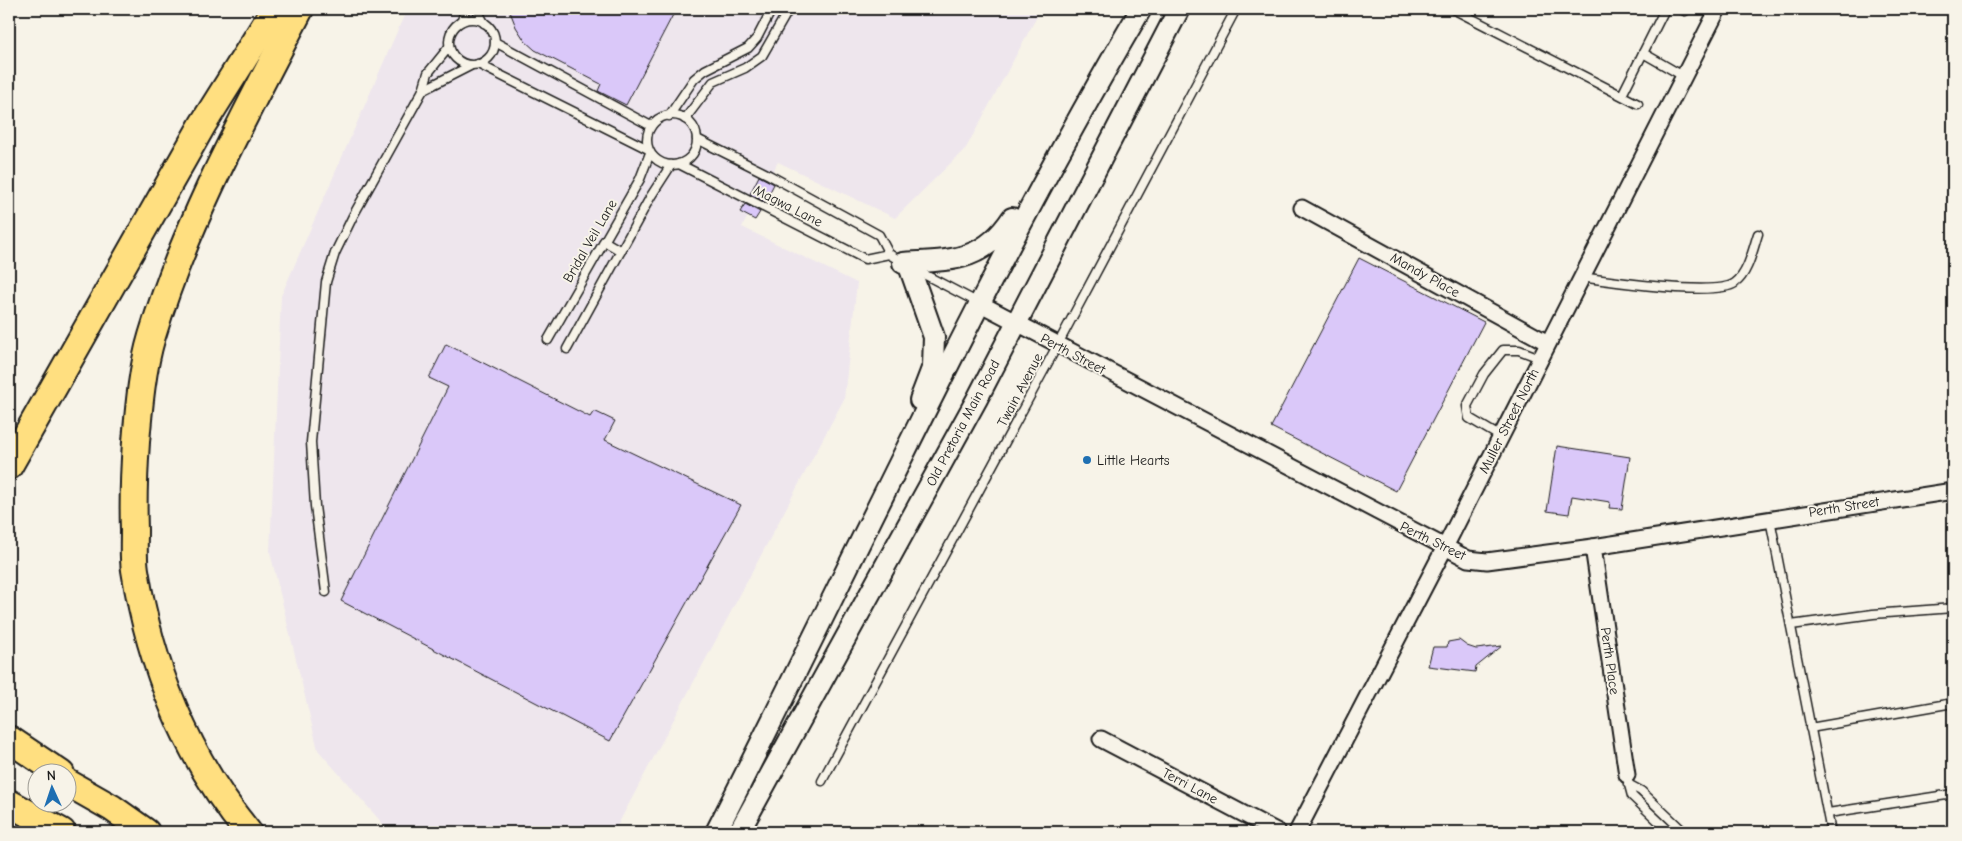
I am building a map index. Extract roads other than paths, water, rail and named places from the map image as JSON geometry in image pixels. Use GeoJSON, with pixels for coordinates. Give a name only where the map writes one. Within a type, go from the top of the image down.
{"type":"FeatureCollection","features":[{"type":"Feature","properties":{"kind":"highway"},"geometry":{"type":"LineString","coordinates":[[9,466],[203,124],[275,9]]}},
{"type":"Feature","properties":{"kind":"highway"},"geometry":{"type":"LineString","coordinates":[[248,832],[233,814],[182,729],[150,646],[134,568],[133,480],[138,412],[151,338],[179,259],[234,137],[300,9]]}},
{"type":"Feature","properties":{"kind":"highway"},"geometry":{"type":"LineString","coordinates":[[9,739],[46,764]]}},
{"type":"Feature","properties":{"kind":"highway"},"geometry":{"type":"LineString","coordinates":[[9,750],[34,764]]}},
{"type":"Feature","properties":{"kind":"highway"},"geometry":{"type":"LineString","coordinates":[[78,785],[146,832]]}},
{"type":"Feature","properties":{"kind":"highway"},"geometry":{"type":"LineString","coordinates":[[78,789],[112,808]]}},
{"type":"Feature","properties":{"kind":"highway"},"geometry":{"type":"LineString","coordinates":[[9,802],[62,832]]}},
{"type":"Feature","properties":{"kind":"main road"},"geometry":{"type":"LineString","coordinates":[[716,832],[981,304],[1000,261],[1073,126],[1141,9]]}},
{"type":"Feature","properties":{"kind":"main road","name":"Old Pretoria Main Road"},"geometry":{"type":"LineString","coordinates":[[739,832],[973,408],[1179,9]]}},
{"type":"Feature","properties":{"kind":"main road"},"geometry":{"type":"LineString","coordinates":[[887,491],[933,366],[934,351],[934,337],[900,261],[942,261],[966,257],[978,253],[992,244],[1003,232],[1073,126]]}},
{"type":"Feature","properties":{"kind":"street","name":"Muller Street North"},"geometry":{"type":"LineString","coordinates":[[1297,832],[1444,549],[1718,9]]}},
{"type":"Feature","properties":{"kind":"street","name":"Mandy Place"},"geometry":{"type":"LineString","coordinates":[[1302,208],[1548,342]]}},
{"type":"Feature","properties":{"kind":"street","name":"Perth Street"},"geometry":{"type":"LineString","coordinates":[[981,304],[1057,346],[1461,557],[1487,561],[1593,547],[1953,491]]}},
{"type":"Feature","properties":{"kind":"street","name":"Perth Place"},"geometry":{"type":"LineString","coordinates":[[1593,547],[1628,780]]}},
{"type":"Feature","properties":{"kind":"street","name":"Terri Lane"},"geometry":{"type":"LineString","coordinates":[[1101,739],[1278,832]]}},
{"type":"Feature","properties":{"kind":"lane"},"geometry":{"type":"LineString","coordinates":[[462,21],[465,9]]}},
{"type":"Feature","properties":{"kind":"lane"},"geometry":{"type":"LineString","coordinates":[[423,90],[490,56],[495,42],[490,28],[484,23],[477,9]]}},
{"type":"Feature","properties":{"kind":"lane"},"geometry":{"type":"LineString","coordinates":[[670,116],[694,79],[704,70],[748,48],[757,38],[772,9]]}},
{"type":"Feature","properties":{"kind":"lane"},"geometry":{"type":"LineString","coordinates":[[685,119],[713,82],[745,68],[762,56],[789,9]]}},
{"type":"Feature","properties":{"kind":"lane","name":"Twain Avenue"},"geometry":{"type":"LineString","coordinates":[[822,782],[1236,9]]}},
{"type":"Feature","properties":{"kind":"lane"},"geometry":{"type":"LineString","coordinates":[[1453,9],[1638,104]]}},
{"type":"Feature","properties":{"kind":"lane"},"geometry":{"type":"LineString","coordinates":[[1622,95],[1665,9]]}},
{"type":"Feature","properties":{"kind":"lane"},"geometry":{"type":"LineString","coordinates":[[326,592],[314,498],[311,442],[326,282],[335,253],[353,216],[423,90],[432,66],[449,47],[451,32],[462,21],[469,19],[484,23]]}},
{"type":"Feature","properties":{"kind":"lane"},"geometry":{"type":"LineString","coordinates":[[495,42],[651,126]]}},
{"type":"Feature","properties":{"kind":"lane"},"geometry":{"type":"LineString","coordinates":[[449,47],[456,60],[474,65]]}},
{"type":"Feature","properties":{"kind":"lane"},"geometry":{"type":"LineString","coordinates":[[1643,53],[1683,76]]}},
{"type":"Feature","properties":{"kind":"lane"},"geometry":{"type":"LineString","coordinates":[[721,62],[728,74]]}},
{"type":"Feature","properties":{"kind":"lane","name":"Magwa Lane"},"geometry":{"type":"LineString","coordinates":[[474,65],[649,151],[656,159],[675,165],[865,259],[900,261]]}},
{"type":"Feature","properties":{"kind":"lane"},"geometry":{"type":"LineString","coordinates":[[567,349],[620,251],[675,165],[692,155],[697,140],[696,132],[685,119],[670,116],[662,117],[651,126],[647,135],[649,151]]}},
{"type":"Feature","properties":{"kind":"lane","name":"Magwa Lane"},"geometry":{"type":"LineString","coordinates":[[697,140],[769,175],[879,235],[900,261],[981,304]]}},
{"type":"Feature","properties":{"kind":"lane","name":"Bridal Veil Lane"},"geometry":{"type":"LineString","coordinates":[[548,340],[640,179],[649,151]]}},
{"type":"Feature","properties":{"kind":"lane"},"geometry":{"type":"LineString","coordinates":[[1581,277],[1684,288],[1710,289],[1728,287],[1738,280],[1744,271],[1758,234]]}},
{"type":"Feature","properties":{"kind":"lane"},"geometry":{"type":"LineString","coordinates":[[604,241],[620,251]]}},
{"type":"Feature","properties":{"kind":"lane"},"geometry":{"type":"LineString","coordinates":[[1501,437],[1469,418],[1467,406],[1484,374],[1503,350],[1519,350],[1540,358]]}},
{"type":"Feature","properties":{"kind":"lane"},"geometry":{"type":"LineString","coordinates":[[1770,519],[1831,832]]}},
{"type":"Feature","properties":{"kind":"lane"},"geometry":{"type":"LineString","coordinates":[[1791,625],[1873,614],[1953,608]]}},
{"type":"Feature","properties":{"kind":"lane"},"geometry":{"type":"LineString","coordinates":[[1810,728],[1953,703]]}},
{"type":"Feature","properties":{"kind":"lane"},"geometry":{"type":"LineString","coordinates":[[1628,780],[1632,796],[1670,832]]}},
{"type":"Feature","properties":{"kind":"lane"},"geometry":{"type":"LineString","coordinates":[[1628,780],[1684,832]]}},
{"type":"Feature","properties":{"kind":"lane"},"geometry":{"type":"LineString","coordinates":[[1828,813],[1953,794]]}},
{"type":"Feature","properties":{"kind":"place","name":"Little Hearts"},"geometry":{"type":"Point","coordinates":[1087,460]}}]}
